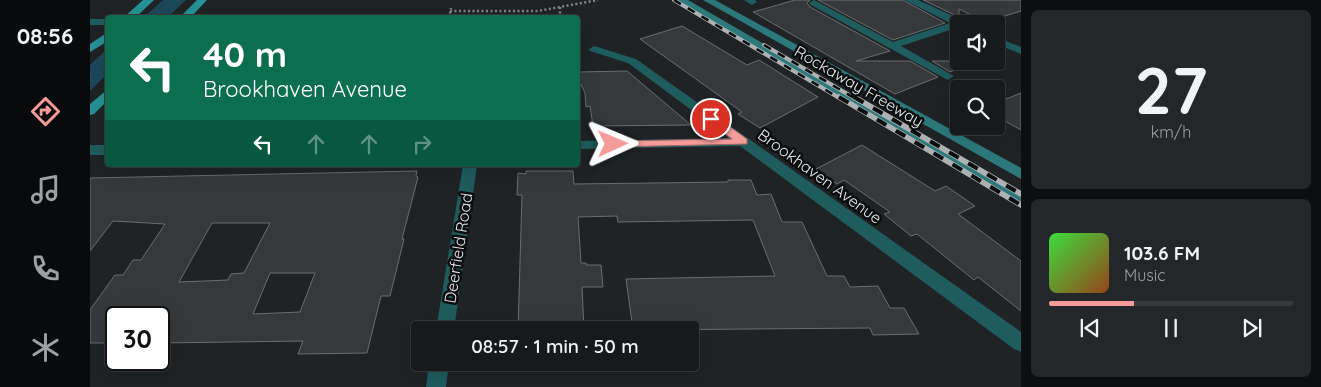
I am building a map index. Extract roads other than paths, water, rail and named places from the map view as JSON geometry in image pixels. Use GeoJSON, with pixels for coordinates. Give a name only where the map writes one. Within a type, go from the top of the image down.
{"type":"FeatureCollection","features":[{"type":"Feature","properties":{"kind":"main road"},"geometry":{"type":"LineString","coordinates":[[132,15],[149,0]]}},
{"type":"Feature","properties":{"kind":"main road"},"geometry":{"type":"LineString","coordinates":[[187,15],[202,0]]}},
{"type":"Feature","properties":{"kind":"main road"},"geometry":{"type":"LineString","coordinates":[[90,49],[105,37]]}},
{"type":"Feature","properties":{"kind":"main road"},"geometry":{"type":"LineString","coordinates":[[90,111],[105,96]]}},
{"type":"Feature","properties":{"kind":"street","name":"Rockaway Freeway"},"geometry":{"type":"LineString","coordinates":[[681,0],[1021,200]]}},
{"type":"Feature","properties":{"kind":"street","name":"Rockaway Freeway"},"geometry":{"type":"LineString","coordinates":[[708,0],[1021,174]]}},
{"type":"Feature","properties":{"kind":"street"},"geometry":{"type":"LineString","coordinates":[[910,0],[950,18]]}},
{"type":"Feature","properties":{"kind":"street"},"geometry":{"type":"LineString","coordinates":[[814,3],[948,76]]}},
{"type":"Feature","properties":{"kind":"street"},"geometry":{"type":"LineString","coordinates":[[90,22],[105,22]]}},
{"type":"Feature","properties":{"kind":"street"},"geometry":{"type":"LineString","coordinates":[[891,46],[950,27]]}},
{"type":"Feature","properties":{"kind":"street"},"geometry":{"type":"LineString","coordinates":[[1005,44],[1021,51]]}},
{"type":"Feature","properties":{"kind":"street","name":"Brookhaven Avenue"},"geometry":{"type":"LineString","coordinates":[[594,48],[632,61],[1021,343]]}},
{"type":"Feature","properties":{"kind":"street"},"geometry":{"type":"LineString","coordinates":[[580,145],[743,142]]}},
{"type":"Feature","properties":{"kind":"street"},"geometry":{"type":"LineString","coordinates":[[90,150],[105,150]]}},
{"type":"Feature","properties":{"kind":"street","name":"Deerfield Road"},"geometry":{"type":"LineString","coordinates":[[446,321],[470,167]]}},
{"type":"Feature","properties":{"kind":"street"},"geometry":{"type":"LineString","coordinates":[[436,387],[439,371]]}},
{"type":"Feature","properties":{"kind":"railway"},"geometry":{"type":"LineString","coordinates":[[674,0],[841,99]]}},
{"type":"Feature","properties":{"kind":"railway"},"geometry":{"type":"LineString","coordinates":[[764,45],[856,99]]}},
{"type":"Feature","properties":{"kind":"railway"},"geometry":{"type":"LineString","coordinates":[[839,97],[1021,205]]}},
{"type":"Feature","properties":{"kind":"railway"},"geometry":{"type":"LineString","coordinates":[[854,97],[1021,194]]}}]}
